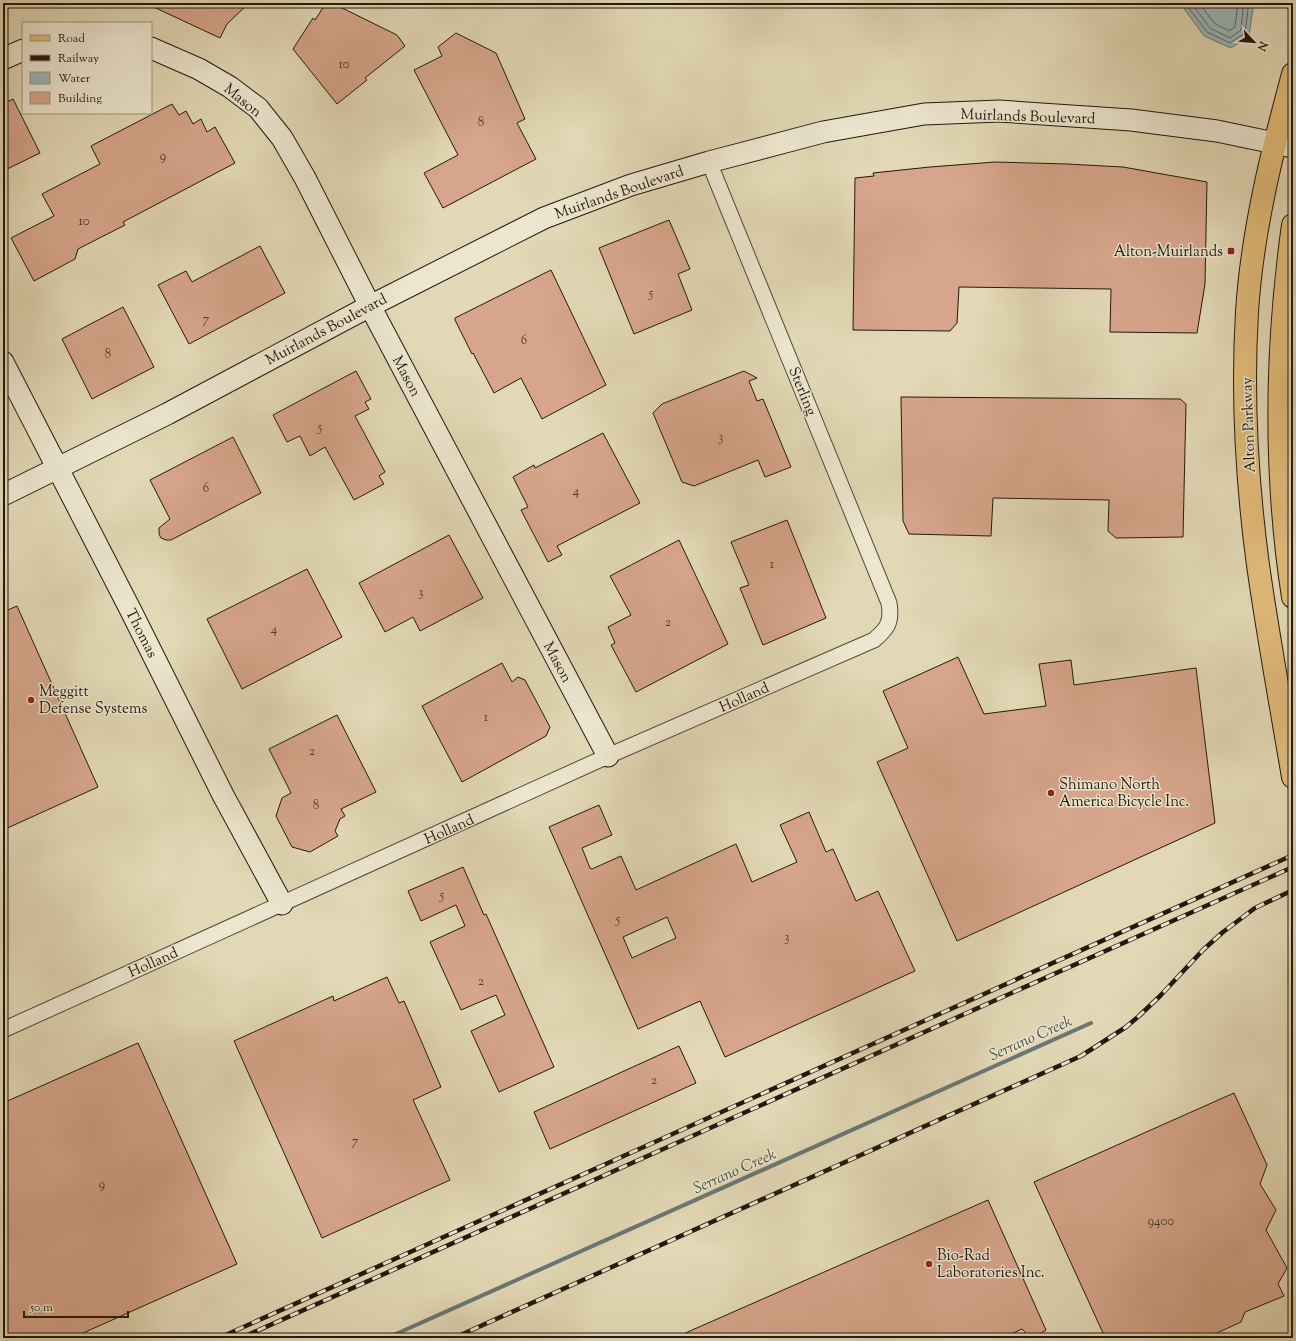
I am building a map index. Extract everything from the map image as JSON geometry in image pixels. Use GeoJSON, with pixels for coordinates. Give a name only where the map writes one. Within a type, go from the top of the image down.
{"type":"FeatureCollection","features":[{"type":"Feature","properties":{"kind":"main road","name":"Alton Parkway"},"geometry":{"type":"LineString","coordinates":[[1293,74],[1284,146],[1266,186],[1251,275],[1247,313],[1246,402],[1256,551],[1293,776]]}},
{"type":"Feature","properties":{"kind":"main road"},"geometry":{"type":"LineString","coordinates":[[1293,225],[1281,334],[1280,393],[1280,447],[1284,514],[1293,597]]}},
{"type":"Feature","properties":{"kind":"street","name":"Mason"},"geometry":{"type":"LineString","coordinates":[[152,48],[200,69],[230,87],[258,108],[282,138],[301,170],[370,306],[608,756]]}},
{"type":"Feature","properties":{"kind":"street"},"geometry":{"type":"LineString","coordinates":[[3,59],[22,50]]}},
{"type":"Feature","properties":{"kind":"street","name":"Muirlands Boulevard"},"geometry":{"type":"LineString","coordinates":[[3,495],[167,414],[370,306],[544,218],[631,185],[709,162],[823,132],[924,114],[992,112],[1131,120],[1217,131],[1284,146]]}},
{"type":"Feature","properties":{"kind":"street","name":"Sterling"},"geometry":{"type":"LineString","coordinates":[[709,162],[889,603],[891,612],[889,622]]}},
{"type":"Feature","properties":{"kind":"street","name":"Thomas"},"geometry":{"type":"LineString","coordinates":[[3,362],[130,609],[223,795],[282,904]]}},
{"type":"Feature","properties":{"kind":"street","name":"Holland"},"geometry":{"type":"LineString","coordinates":[[3,1030],[608,756],[874,640],[884,631],[889,622]]}},
{"type":"Feature","properties":{"kind":"water"},"geometry":{"type":"Polygon","coordinates":[[[1180,3],[1250,3],[1253,8],[1249,36],[1231,48],[1204,36],[1180,3]]]}},
{"type":"Feature","properties":{"kind":"building"},"geometry":{"type":"Polygon","coordinates":[[[145,3],[249,3],[227,24],[220,38],[145,3]]]}},
{"type":"Feature","properties":{"kind":"building"},"geometry":{"type":"Polygon","coordinates":[[[326,3],[332,3],[397,35],[405,46],[365,78],[367,80],[337,104],[293,49],[313,18],[315,20],[326,3]]]}},
{"type":"Feature","properties":{"kind":"building"},"geometry":{"type":"Polygon","coordinates":[[[456,33],[496,53],[525,119],[517,123],[536,159],[443,208],[424,173],[458,155],[414,70],[442,56],[438,47],[456,33]]]}},
{"type":"Feature","properties":{"kind":"building"},"geometry":{"type":"Polygon","coordinates":[[[13,99],[40,153],[3,171],[3,104],[13,99]]]}},
{"type":"Feature","properties":{"kind":"building"},"geometry":{"type":"Polygon","coordinates":[[[172,104],[179,115],[186,111],[193,124],[201,119],[207,132],[215,127],[235,163],[123,222],[125,225],[78,249],[75,259],[34,281],[11,238],[54,216],[42,194],[100,164],[91,146],[172,104]]]}},
{"type":"Feature","properties":{"kind":"building"},"geometry":{"type":"Polygon","coordinates":[[[995,162],[1123,167],[1207,182],[1205,284],[1197,333],[1110,332],[1111,289],[959,287],[957,323],[950,331],[853,330],[855,178],[874,176],[873,173],[995,162]]]}},
{"type":"Feature","properties":{"kind":"building"},"geometry":{"type":"Polygon","coordinates":[[[669,220],[690,269],[678,274],[692,310],[634,334],[599,248],[669,220]]]}},
{"type":"Feature","properties":{"kind":"building"},"geometry":{"type":"Polygon","coordinates":[[[260,246],[285,293],[189,344],[158,285],[186,271],[192,282],[260,246]]]}},
{"type":"Feature","properties":{"kind":"building"},"geometry":{"type":"Polygon","coordinates":[[[551,270],[606,385],[542,419],[521,378],[494,393],[473,353],[472,354],[455,318],[551,270]]]}},
{"type":"Feature","properties":{"kind":"building"},"geometry":{"type":"Polygon","coordinates":[[[123,307],[154,367],[92,399],[62,339],[123,307]]]}},
{"type":"Feature","properties":{"kind":"building"},"geometry":{"type":"Polygon","coordinates":[[[356,371],[371,399],[365,402],[369,409],[355,416],[385,472],[379,476],[384,484],[354,500],[325,447],[310,456],[300,436],[287,442],[273,415],[356,371]]]}},
{"type":"Feature","properties":{"kind":"building"},"geometry":{"type":"Polygon","coordinates":[[[744,371],[757,378],[749,381],[757,401],[763,399],[791,467],[765,477],[758,460],[694,486],[682,482],[653,413],[662,404],[744,371]]]}},
{"type":"Feature","properties":{"kind":"building"},"geometry":{"type":"Polygon","coordinates":[[[901,397],[1180,399],[1186,404],[1183,537],[1116,538],[1108,531],[1109,500],[993,498],[991,536],[909,534],[903,521],[901,397]]]}},
{"type":"Feature","properties":{"kind":"building"},"geometry":{"type":"Polygon","coordinates":[[[603,433],[640,503],[557,546],[562,555],[548,562],[521,510],[528,507],[513,477],[534,465],[535,468],[603,433]]]}},
{"type":"Feature","properties":{"kind":"building"},"geometry":{"type":"Polygon","coordinates":[[[233,437],[261,493],[171,540],[161,538],[159,528],[170,519],[150,480],[233,437]]]}},
{"type":"Feature","properties":{"kind":"building"},"geometry":{"type":"Polygon","coordinates":[[[787,520],[826,618],[763,645],[740,588],[749,585],[731,542],[787,520]]]}},
{"type":"Feature","properties":{"kind":"building"},"geometry":{"type":"Polygon","coordinates":[[[449,535],[483,598],[420,631],[413,617],[385,632],[359,583],[449,535]]]}},
{"type":"Feature","properties":{"kind":"building"},"geometry":{"type":"Polygon","coordinates":[[[679,540],[728,644],[636,692],[611,645],[615,643],[608,627],[631,615],[610,576],[679,540]]]}},
{"type":"Feature","properties":{"kind":"building"},"geometry":{"type":"Polygon","coordinates":[[[307,569],[342,637],[242,689],[207,619],[307,569]]]}},
{"type":"Feature","properties":{"kind":"building","name":"Meggitt Defense Systems"},"geometry":{"type":"Polygon","coordinates":[[[17,606],[98,787],[3,830],[3,612],[17,606]]]}},
{"type":"Feature","properties":{"kind":"building","name":"Shimano North America Bicycle Inc."},"geometry":{"type":"Polygon","coordinates":[[[958,657],[984,714],[1046,706],[1039,664],[1071,660],[1074,685],[1196,668],[1215,823],[957,941],[877,762],[908,748],[883,691],[958,657]]]}},
{"type":"Feature","properties":{"kind":"building"},"geometry":{"type":"Polygon","coordinates":[[[502,663],[512,682],[518,677],[525,680],[550,727],[546,736],[462,782],[422,706],[502,663]]]}},
{"type":"Feature","properties":{"kind":"building"},"geometry":{"type":"Polygon","coordinates":[[[337,715],[376,792],[341,809],[345,816],[340,819],[335,831],[338,836],[310,852],[292,847],[276,816],[282,798],[291,793],[269,749],[337,715]]]}},
{"type":"Feature","properties":{"kind":"building"},"geometry":{"type":"Polygon","coordinates":[[[599,805],[612,835],[582,848],[590,868],[592,869],[621,856],[636,890],[736,844],[752,882],[797,862],[780,825],[809,812],[826,852],[833,849],[856,901],[878,891],[915,971],[725,1057],[700,1001],[638,1029],[549,827],[599,805]],[[667,917],[623,937],[632,958],[676,938],[667,917]]]}},
{"type":"Feature","properties":{"kind":"building"},"geometry":{"type":"Polygon","coordinates":[[[463,867],[484,915],[486,914],[554,1067],[499,1092],[471,1031],[505,1015],[496,995],[461,1010],[430,942],[465,926],[456,905],[421,921],[408,891],[463,867]]]}},
{"type":"Feature","properties":{"kind":"building"},"geometry":{"type":"Polygon","coordinates":[[[387,977],[399,1003],[404,1001],[441,1087],[413,1100],[450,1180],[322,1238],[234,1041],[333,996],[334,1001],[387,977]]]}},
{"type":"Feature","properties":{"kind":"building"},"geometry":{"type":"Polygon","coordinates":[[[138,1043],[237,1264],[72,1338],[3,1338],[3,1103],[138,1043]]]}},
{"type":"Feature","properties":{"kind":"building"},"geometry":{"type":"Polygon","coordinates":[[[679,1046],[696,1083],[550,1149],[534,1112],[679,1046]]]}},
{"type":"Feature","properties":{"kind":"building"},"geometry":{"type":"Polygon","coordinates":[[[1234,1093],[1267,1165],[1260,1184],[1276,1210],[1266,1230],[1287,1268],[1278,1284],[1284,1296],[1245,1312],[1241,1322],[1206,1338],[1113,1338],[1103,1333],[1034,1182],[1234,1093]]]}},
{"type":"Feature","properties":{"kind":"building","name":"Bio-Rad Laboratories Inc."},"geometry":{"type":"Polygon","coordinates":[[[988,1200],[1046,1330],[1034,1338],[1031,1338],[1022,1329],[1003,1338],[674,1338],[988,1200]]]}},
{"type":"Feature","properties":{"kind":"waterway","name":"Serrano Creek"},"geometry":{"type":"LineString","coordinates":[[387,1338],[1091,1023]]}},
{"type":"Feature","properties":{"kind":"railway"},"geometry":{"type":"LineString","coordinates":[[219,1338],[1293,855]]}},
{"type":"Feature","properties":{"kind":"railway"},"geometry":{"type":"LineString","coordinates":[[241,1338],[1293,867]]}},
{"type":"Feature","properties":{"kind":"railway"},"geometry":{"type":"LineString","coordinates":[[454,1338],[1081,1056],[1126,1027],[1139,1016],[1203,950],[1223,932],[1255,908],[1293,890]]}},
{"type":"Feature","properties":{"kind":"place","name":"Alton-Muirlands"},"geometry":{"type":"Point","coordinates":[1231,251]}},
{"type":"Feature","properties":{"kind":"place","name":"Meggitt Defense Systems"},"geometry":{"type":"Point","coordinates":[31,700]}},
{"type":"Feature","properties":{"kind":"place","name":"Shimano North America Bicycle Inc."},"geometry":{"type":"Point","coordinates":[1051,793]}},
{"type":"Feature","properties":{"kind":"place","name":"Bio-Rad Laboratories Inc."},"geometry":{"type":"Point","coordinates":[929,1264]}}]}
